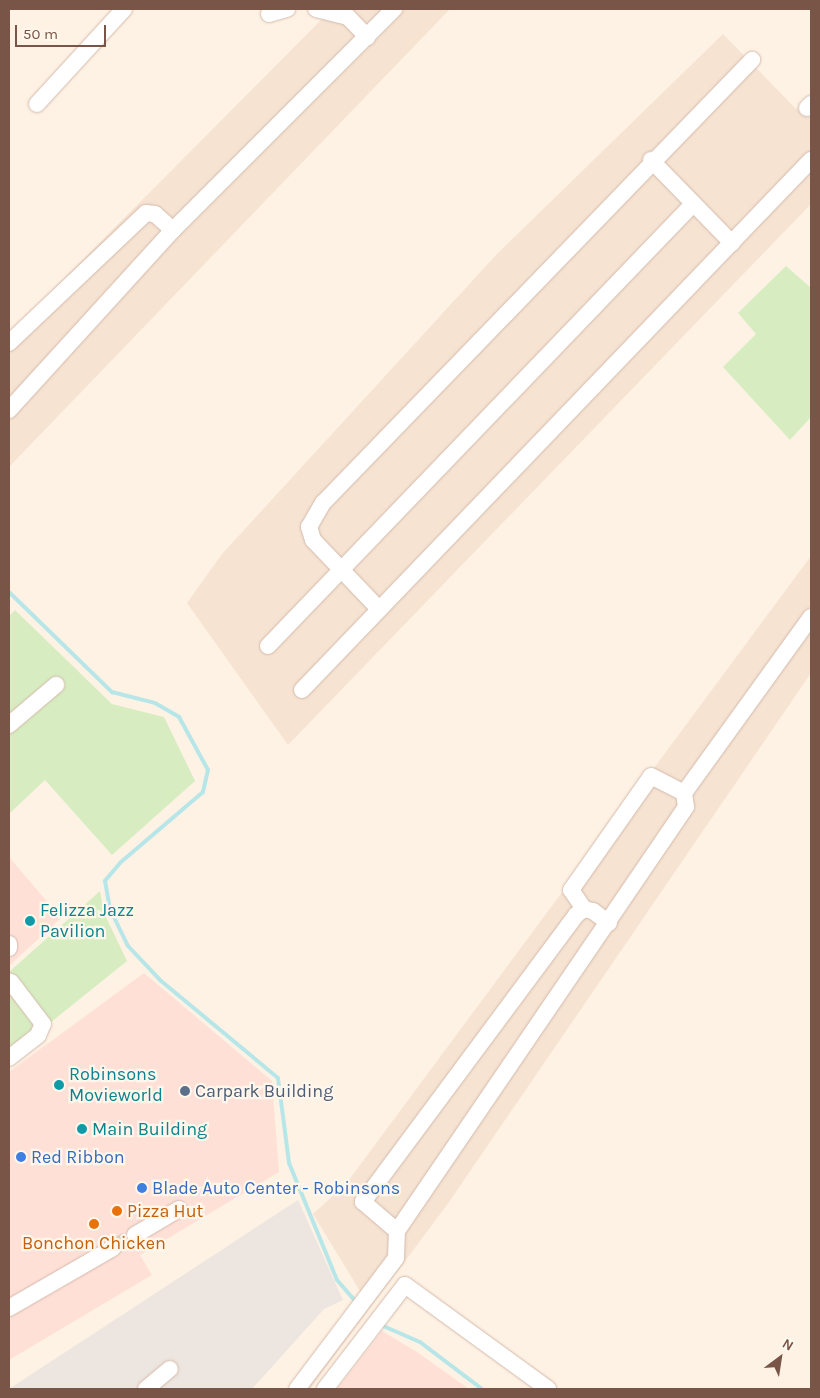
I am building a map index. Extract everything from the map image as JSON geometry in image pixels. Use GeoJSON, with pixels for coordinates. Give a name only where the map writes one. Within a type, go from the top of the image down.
{"type":"FeatureCollection","features":[{"type":"Feature","properties":{"kind":"street"},"geometry":{"type":"LineString","coordinates":[[37,104],[124,9]]}},
{"type":"Feature","properties":{"kind":"street"},"geometry":{"type":"LineString","coordinates":[[269,14],[288,9]]}},
{"type":"Feature","properties":{"kind":"street"},"geometry":{"type":"LineString","coordinates":[[316,9],[348,18],[367,37]]}},
{"type":"Feature","properties":{"kind":"street"},"geometry":{"type":"LineString","coordinates":[[9,410],[173,230],[394,9]]}},
{"type":"Feature","properties":{"kind":"street"},"geometry":{"type":"LineString","coordinates":[[378,608],[313,540],[309,528],[323,503],[651,160],[752,60]]}},
{"type":"Feature","properties":{"kind":"street"},"geometry":{"type":"LineString","coordinates":[[651,160],[732,243]]}},
{"type":"Feature","properties":{"kind":"street"},"geometry":{"type":"LineString","coordinates":[[302,690],[378,608],[811,160]]}},
{"type":"Feature","properties":{"kind":"street"},"geometry":{"type":"LineString","coordinates":[[268,646],[343,572],[693,204]]}},
{"type":"Feature","properties":{"kind":"street"},"geometry":{"type":"LineString","coordinates":[[9,343],[146,213],[155,214],[173,230]]}},
{"type":"Feature","properties":{"kind":"street"},"geometry":{"type":"LineString","coordinates":[[297,1389],[370,1297],[396,1258],[397,1231],[609,923],[686,807],[684,792],[811,617]]}},
{"type":"Feature","properties":{"kind":"street"},"geometry":{"type":"LineString","coordinates":[[9,725],[56,685]]}},
{"type":"Feature","properties":{"kind":"street"},"geometry":{"type":"LineString","coordinates":[[609,923],[584,908],[572,890],[650,776],[684,792]]}},
{"type":"Feature","properties":{"kind":"street"},"geometry":{"type":"LineString","coordinates":[[397,1231],[363,1202],[584,908]]}},
{"type":"Feature","properties":{"kind":"street"},"geometry":{"type":"LineString","coordinates":[[9,1058],[38,1035],[43,1024],[11,982]]}},
{"type":"Feature","properties":{"kind":"street"},"geometry":{"type":"LineString","coordinates":[[135,1235],[179,1209]]}},
{"type":"Feature","properties":{"kind":"street"},"geometry":{"type":"LineString","coordinates":[[9,1308],[113,1248]]}},
{"type":"Feature","properties":{"kind":"street"},"geometry":{"type":"LineString","coordinates":[[325,1389],[405,1285],[548,1389]]}},
{"type":"Feature","properties":{"kind":"street"},"geometry":{"type":"LineString","coordinates":[[146,1389],[170,1369]]}},
{"type":"Feature","properties":{"kind":"shaded area"},"geometry":{"type":"Polygon","coordinates":[[[332,9],[450,9],[9,467],[9,334],[332,9]]]}},
{"type":"Feature","properties":{"kind":"shaded area"},"geometry":{"type":"Polygon","coordinates":[[[723,34],[796,109],[811,95],[811,204],[288,745],[187,603],[222,554],[496,255],[723,34]]]}},
{"type":"Feature","properties":{"kind":"shaded area"},"geometry":{"type":"Polygon","coordinates":[[[811,556],[811,673],[449,1202],[310,1389],[290,1389],[363,1296],[313,1214],[346,1184],[811,556]]]}},
{"type":"Feature","properties":{"kind":"shaded area"},"geometry":{"type":"Polygon","coordinates":[[[9,857],[61,918],[9,966],[9,857]]]}},
{"type":"Feature","properties":{"kind":"shaded area"},"geometry":{"type":"Polygon","coordinates":[[[144,973],[272,1081],[279,1172],[140,1255],[152,1275],[9,1360],[9,1072],[144,973]]]}},
{"type":"Feature","properties":{"kind":"shaded area"},"geometry":{"type":"Polygon","coordinates":[[[298,1200],[343,1300],[324,1309],[252,1389],[9,1389],[298,1200]]]}},
{"type":"Feature","properties":{"kind":"shaded area"},"geometry":{"type":"Polygon","coordinates":[[[382,1331],[417,1352],[469,1389],[337,1389],[382,1331]]]}},
{"type":"Feature","properties":{"kind":"green space"},"geometry":{"type":"Polygon","coordinates":[[[786,266],[811,288],[811,417],[790,440],[723,367],[756,334],[738,313],[786,266]]]}},
{"type":"Feature","properties":{"kind":"green space"},"geometry":{"type":"Polygon","coordinates":[[[15,610],[112,704],[164,717],[195,781],[112,855],[45,780],[9,814],[9,616],[15,610]]]}},
{"type":"Feature","properties":{"kind":"green space"},"geometry":{"type":"Polygon","coordinates":[[[100,891],[104,913],[127,961],[9,1056],[9,972],[100,891]]]}},
{"type":"Feature","properties":{"kind":"waterway"},"geometry":{"type":"LineString","coordinates":[[9,592],[112,692],[155,703],[179,717],[208,770],[203,792],[120,863],[105,881],[110,909],[128,946],[160,980],[278,1078],[289,1163],[337,1280],[356,1302]]}},
{"type":"Feature","properties":{"kind":"waterway"},"geometry":{"type":"LineString","coordinates":[[381,1325],[420,1342],[482,1389]]}},
{"type":"Feature","properties":{"kind":"tunnel"},"geometry":{"type":"LineString","coordinates":[[113,1248],[135,1235]]}},
{"type":"Feature","properties":{"kind":"place","name":"Felizza Jazz Pavilion"},"geometry":{"type":"Point","coordinates":[30,921]}},
{"type":"Feature","properties":{"kind":"place","name":"Robinsons Movieworld"},"geometry":{"type":"Point","coordinates":[59,1085]}},
{"type":"Feature","properties":{"kind":"place","name":"Carpark Building"},"geometry":{"type":"Point","coordinates":[185,1091]}},
{"type":"Feature","properties":{"kind":"place","name":"Main Building"},"geometry":{"type":"Point","coordinates":[82,1129]}},
{"type":"Feature","properties":{"kind":"place","name":"Red Ribbon"},"geometry":{"type":"Point","coordinates":[21,1157]}},
{"type":"Feature","properties":{"kind":"place","name":"Blade Auto Center - Robinsons"},"geometry":{"type":"Point","coordinates":[142,1188]}},
{"type":"Feature","properties":{"kind":"place","name":"Pizza Hut"},"geometry":{"type":"Point","coordinates":[117,1211]}},
{"type":"Feature","properties":{"kind":"place","name":"Bonchon Chicken"},"geometry":{"type":"Point","coordinates":[94,1224]}}]}
